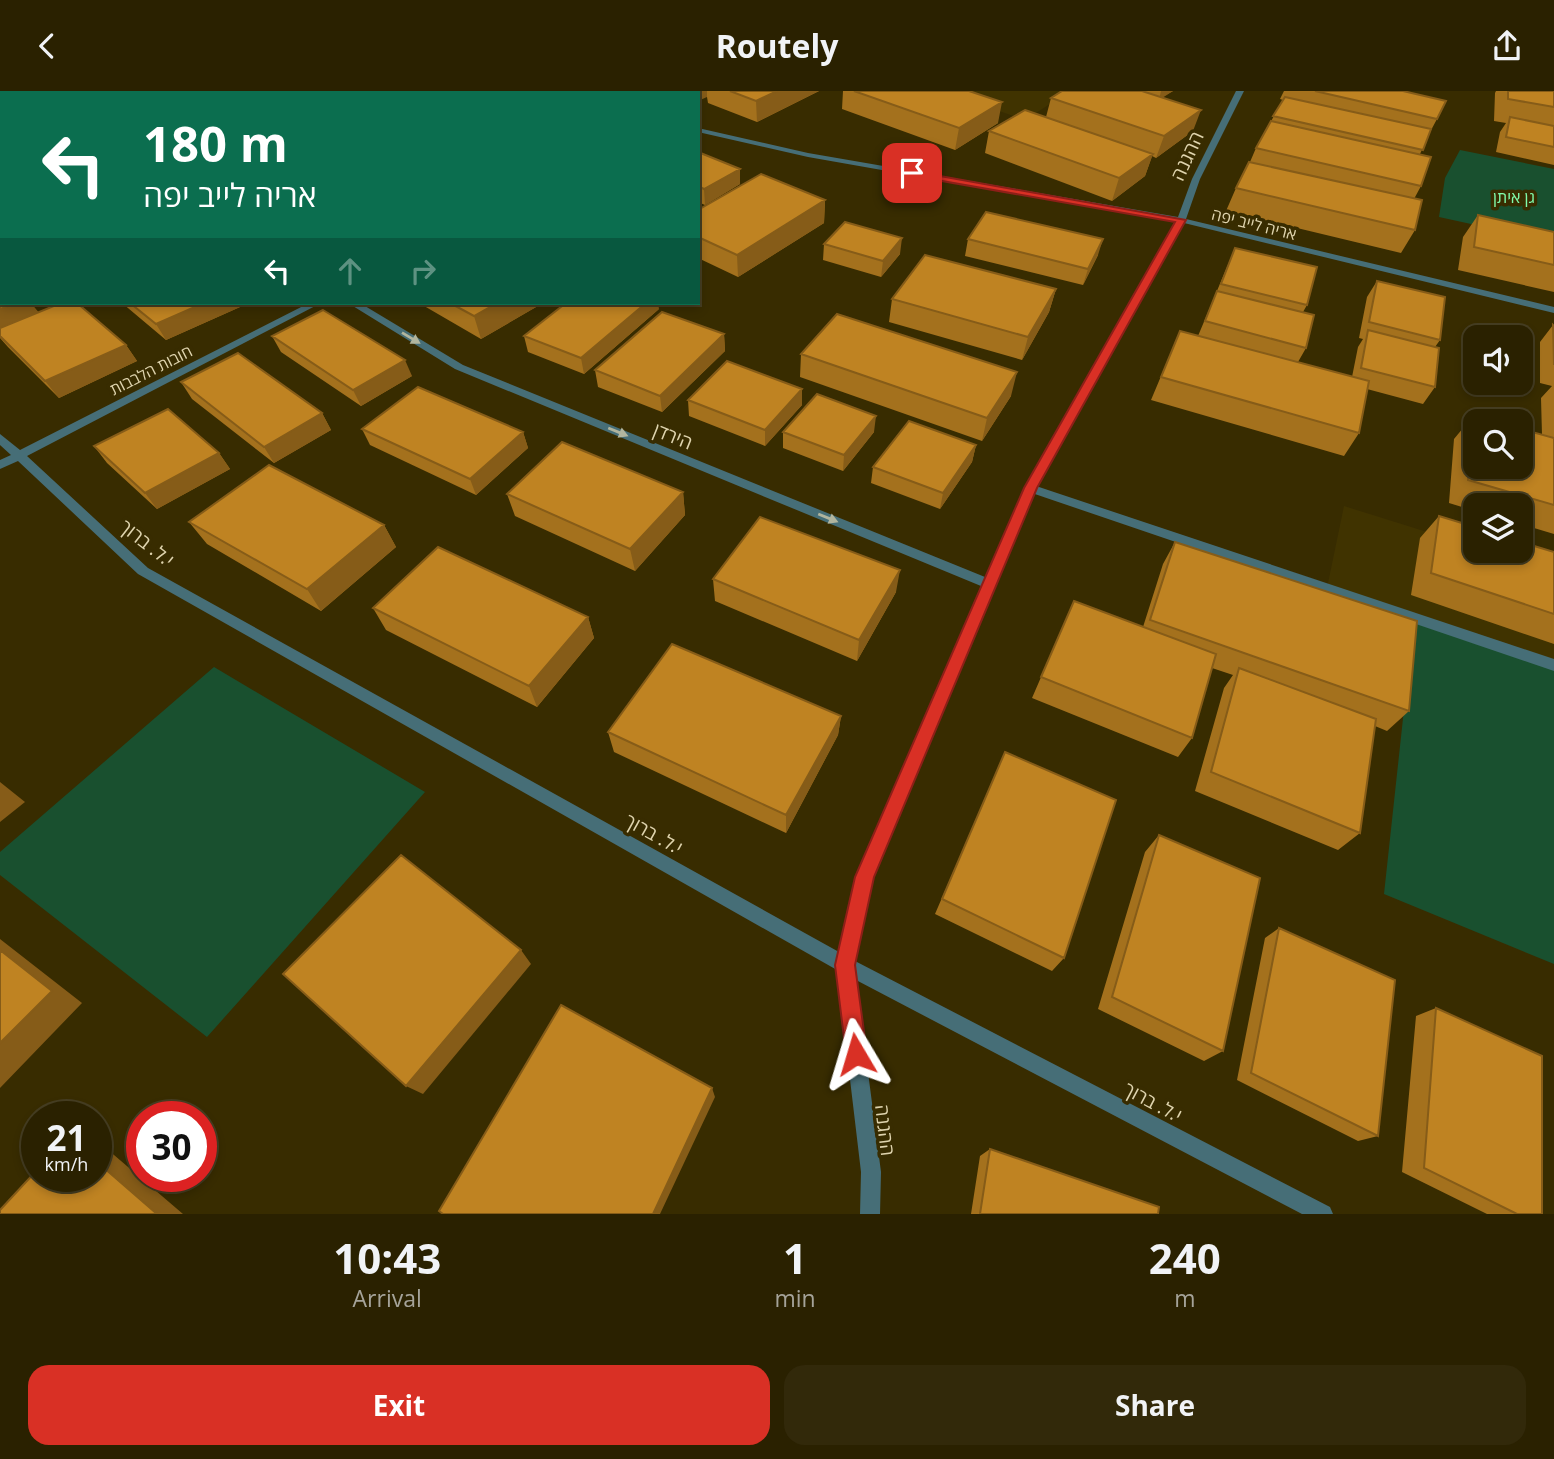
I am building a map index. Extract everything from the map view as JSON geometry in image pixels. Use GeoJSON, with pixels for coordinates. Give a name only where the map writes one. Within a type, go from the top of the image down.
{"type":"FeatureCollection","features":[{"type":"Feature","properties":{"kind":"street","name":"ההגנה"},"geometry":{"type":"LineString","coordinates":[[870,1214],[871,1172],[845,965],[864,877],[1030,488],[1181,220],[1196,179],[1240,91]]}},
{"type":"Feature","properties":{"kind":"street","name":"אריה לייב יפה"},"geometry":{"type":"LineString","coordinates":[[700,130],[821,157],[1181,220],[1554,310]]}},
{"type":"Feature","properties":{"kind":"street","name":"חובות הלבבות"},"geometry":{"type":"LineString","coordinates":[[0,465],[312,305]]}},
{"type":"Feature","properties":{"kind":"street","name":"הירדן"},"geometry":{"type":"LineString","coordinates":[[356,305],[458,367],[989,584]]}},
{"type":"Feature","properties":{"kind":"street","name":"י.ל. ברוך"},"geometry":{"type":"LineString","coordinates":[[0,437],[17,456],[143,571],[845,965],[1324,1214]]}},
{"type":"Feature","properties":{"kind":"street"},"geometry":{"type":"LineString","coordinates":[[1030,488],[1554,665]]}},
{"type":"Feature","properties":{"kind":"shaded area"},"geometry":{"type":"Polygon","coordinates":[[[941,91],[1070,91],[1025,120],[941,91]]]}},
{"type":"Feature","properties":{"kind":"shaded area"},"geometry":{"type":"Polygon","coordinates":[[[1344,506],[1463,543],[1463,563],[1520,563],[1554,572],[1554,666],[1327,588],[1344,506]]]}},
{"type":"Feature","properties":{"kind":"green space","name":"גן איתן"},"geometry":{"type":"Polygon","coordinates":[[[1460,150],[1554,169],[1554,242],[1439,217],[1445,178],[1460,150]]]}},
{"type":"Feature","properties":{"kind":"green space"},"geometry":{"type":"Polygon","coordinates":[[[1414,617],[1554,665],[1554,964],[1384,894],[1414,617]]]}},
{"type":"Feature","properties":{"kind":"green space"},"geometry":{"type":"Polygon","coordinates":[[[214,667],[425,792],[207,1037],[0,875],[0,852],[214,667]]]}},
{"type":"Feature","properties":{"kind":"building"},"geometry":{"type":"Polygon","coordinates":[[[730,91],[777,91],[756,101],[730,91]]]}},
{"type":"Feature","properties":{"kind":"building"},"geometry":{"type":"Polygon","coordinates":[[[854,91],[969,91],[1002,102],[959,128],[854,91]]]}},
{"type":"Feature","properties":{"kind":"building"},"geometry":{"type":"Polygon","coordinates":[[[1062,91],[1142,91],[1201,110],[1164,136],[1051,98],[1062,91]]]}},
{"type":"Feature","properties":{"kind":"building"},"geometry":{"type":"Polygon","coordinates":[[[1315,91],[1403,91],[1446,101],[1437,119],[1315,91]]]}},
{"type":"Feature","properties":{"kind":"building"},"geometry":{"type":"Polygon","coordinates":[[[1508,91],[1554,91],[1554,107],[1508,99],[1508,91]]]}},
{"type":"Feature","properties":{"kind":"building"},"geometry":{"type":"Polygon","coordinates":[[[1285,97],[1431,129],[1423,150],[1273,116],[1285,97]]]}},
{"type":"Feature","properties":{"kind":"building"},"geometry":{"type":"Polygon","coordinates":[[[1025,110],[1153,154],[1119,178],[989,131],[1025,110]]]}},
{"type":"Feature","properties":{"kind":"building"},"geometry":{"type":"Polygon","coordinates":[[[1510,117],[1554,126],[1554,147],[1506,137],[1510,117]]]}},
{"type":"Feature","properties":{"kind":"building"},"geometry":{"type":"Polygon","coordinates":[[[1271,121],[1431,157],[1421,186],[1256,148],[1271,121]]]}},
{"type":"Feature","properties":{"kind":"building"},"geometry":{"type":"Polygon","coordinates":[[[700,153],[740,169],[704,189],[700,187],[700,153]]]}},
{"type":"Feature","properties":{"kind":"building"},"geometry":{"type":"Polygon","coordinates":[[[1249,162],[1422,200],[1415,230],[1236,188],[1249,162]]]}},
{"type":"Feature","properties":{"kind":"building"},"geometry":{"type":"Polygon","coordinates":[[[761,174],[825,200],[737,255],[700,238],[700,209],[761,174]]]}},
{"type":"Feature","properties":{"kind":"building"},"geometry":{"type":"Polygon","coordinates":[[[986,212],[1103,239],[1088,269],[968,239],[986,212]]]}},
{"type":"Feature","properties":{"kind":"building"},"geometry":{"type":"Polygon","coordinates":[[[1478,215],[1554,232],[1554,265],[1474,247],[1478,215]]]}},
{"type":"Feature","properties":{"kind":"building"},"geometry":{"type":"Polygon","coordinates":[[[845,222],[902,238],[883,261],[824,244],[845,222]]]}},
{"type":"Feature","properties":{"kind":"building"},"geometry":{"type":"Polygon","coordinates":[[[1235,248],[1317,267],[1307,305],[1221,284],[1235,248]]]}},
{"type":"Feature","properties":{"kind":"building"},"geometry":{"type":"Polygon","coordinates":[[[925,255],[1056,289],[1028,337],[892,299],[925,255]]]}},
{"type":"Feature","properties":{"kind":"building"},"geometry":{"type":"Polygon","coordinates":[[[1377,281],[1445,297],[1440,340],[1369,322],[1377,281]]]}},
{"type":"Feature","properties":{"kind":"building"},"geometry":{"type":"Polygon","coordinates":[[[1217,291],[1314,315],[1306,348],[1205,321],[1217,291]]]}},
{"type":"Feature","properties":{"kind":"building"},"geometry":{"type":"Polygon","coordinates":[[[56,305],[79,305],[126,345],[45,381],[0,336],[0,328],[56,305]]]}},
{"type":"Feature","properties":{"kind":"building"},"geometry":{"type":"Polygon","coordinates":[[[132,305],[199,305],[156,324],[132,305]]]}},
{"type":"Feature","properties":{"kind":"building"},"geometry":{"type":"Polygon","coordinates":[[[454,305],[493,305],[474,316],[454,305]]]}},
{"type":"Feature","properties":{"kind":"building"},"geometry":{"type":"Polygon","coordinates":[[[563,305],[644,305],[581,358],[524,336],[563,305]]]}},
{"type":"Feature","properties":{"kind":"building"},"geometry":{"type":"Polygon","coordinates":[[[323,310],[405,360],[353,390],[272,336],[323,310]]]}},
{"type":"Feature","properties":{"kind":"building"},"geometry":{"type":"Polygon","coordinates":[[[662,312],[724,334],[660,396],[595,370],[662,312]]]}},
{"type":"Feature","properties":{"kind":"building"},"geometry":{"type":"Polygon","coordinates":[[[837,314],[1017,372],[987,418],[801,354],[837,314]]]}},
{"type":"Feature","properties":{"kind":"building"},"geometry":{"type":"Polygon","coordinates":[[[1368,330],[1439,348],[1435,387],[1361,368],[1368,330]]]}},
{"type":"Feature","properties":{"kind":"building"},"geometry":{"type":"Polygon","coordinates":[[[1180,331],[1369,381],[1359,433],[1161,377],[1180,331]]]}},
{"type":"Feature","properties":{"kind":"building"},"geometry":{"type":"Polygon","coordinates":[[[238,353],[322,413],[264,447],[181,382],[238,353]]]}},
{"type":"Feature","properties":{"kind":"building"},"geometry":{"type":"Polygon","coordinates":[[[727,361],[802,389],[765,430],[688,400],[727,361]]]}},
{"type":"Feature","properties":{"kind":"building"},"geometry":{"type":"Polygon","coordinates":[[[418,387],[523,432],[470,479],[362,429],[418,387]]]}},
{"type":"Feature","properties":{"kind":"building"},"geometry":{"type":"Polygon","coordinates":[[[817,394],[876,416],[844,455],[783,432],[817,394]]]}},
{"type":"Feature","properties":{"kind":"building"},"geometry":{"type":"Polygon","coordinates":[[[168,409],[219,453],[145,493],[94,446],[168,409]]]}},
{"type":"Feature","properties":{"kind":"building"},"geometry":{"type":"Polygon","coordinates":[[[909,421],[976,445],[943,493],[873,467],[909,421]]]}},
{"type":"Feature","properties":{"kind":"building"},"geometry":{"type":"Polygon","coordinates":[[[1533,432],[1554,438],[1554,505],[1533,499],[1533,493],[1513,493],[1468,480],[1533,479],[1533,432]]]}},
{"type":"Feature","properties":{"kind":"building"},"geometry":{"type":"Polygon","coordinates":[[[562,442],[683,492],[630,549],[507,494],[562,442]]]}},
{"type":"Feature","properties":{"kind":"building"},"geometry":{"type":"Polygon","coordinates":[[[269,465],[384,525],[307,589],[189,522],[269,465]]]}},
{"type":"Feature","properties":{"kind":"building"},"geometry":{"type":"Polygon","coordinates":[[[1439,516],[1463,523],[1463,563],[1533,563],[1533,546],[1554,552],[1554,614],[1431,573],[1439,516]]]}},
{"type":"Feature","properties":{"kind":"building"},"geometry":{"type":"Polygon","coordinates":[[[760,517],[900,570],[859,640],[713,579],[760,517]]]}},
{"type":"Feature","properties":{"kind":"building"},"geometry":{"type":"Polygon","coordinates":[[[1175,542],[1417,621],[1409,711],[1150,620],[1175,542]]]}},
{"type":"Feature","properties":{"kind":"building"},"geometry":{"type":"Polygon","coordinates":[[[438,547],[588,617],[529,686],[373,608],[438,547]]]}},
{"type":"Feature","properties":{"kind":"building"},"geometry":{"type":"Polygon","coordinates":[[[1074,601],[1216,654],[1192,738],[1041,677],[1074,601]]]}},
{"type":"Feature","properties":{"kind":"building"},"geometry":{"type":"Polygon","coordinates":[[[672,644],[841,716],[786,815],[608,732],[672,644]]]}},
{"type":"Feature","properties":{"kind":"building"},"geometry":{"type":"Polygon","coordinates":[[[1239,668],[1376,719],[1360,833],[1211,772],[1239,668]]]}},
{"type":"Feature","properties":{"kind":"building"},"geometry":{"type":"Polygon","coordinates":[[[1005,752],[1116,800],[1064,958],[942,899],[1005,752]]]}},
{"type":"Feature","properties":{"kind":"building"},"geometry":{"type":"Polygon","coordinates":[[[1159,835],[1260,878],[1223,1051],[1112,997],[1159,835]]]}},
{"type":"Feature","properties":{"kind":"building"},"geometry":{"type":"Polygon","coordinates":[[[401,855],[521,950],[406,1086],[283,974],[401,855]]]}},
{"type":"Feature","properties":{"kind":"building"},"geometry":{"type":"Polygon","coordinates":[[[1279,928],[1395,980],[1378,1136],[1251,1073],[1279,928]]]}},
{"type":"Feature","properties":{"kind":"building"},"geometry":{"type":"Polygon","coordinates":[[[0,950],[52,991],[0,1043],[0,950]]]}},
{"type":"Feature","properties":{"kind":"building"},"geometry":{"type":"Polygon","coordinates":[[[561,1005],[712,1088],[653,1214],[443,1214],[439,1211],[561,1005]]]}},
{"type":"Feature","properties":{"kind":"building"},"geometry":{"type":"Polygon","coordinates":[[[1436,1008],[1542,1056],[1542,1214],[1517,1214],[1424,1168],[1436,1008]]]}},
{"type":"Feature","properties":{"kind":"building"},"geometry":{"type":"Polygon","coordinates":[[[990,1149],[1159,1207],[1158,1214],[980,1214],[990,1149]]]}},
{"type":"Feature","properties":{"kind":"building"},"geometry":{"type":"Polygon","coordinates":[[[112,1175],[126,1187],[126,1192],[132,1192],[157,1214],[0,1214],[0,1210],[21,1187],[21,1192],[112,1192],[112,1175]]]}},
{"type":"Feature","properties":{"kind":"route"},"geometry":{"type":"LineString","coordinates":[[856,1054],[845,965],[864,877],[1030,488],[1181,220],[912,173]]}}]}
